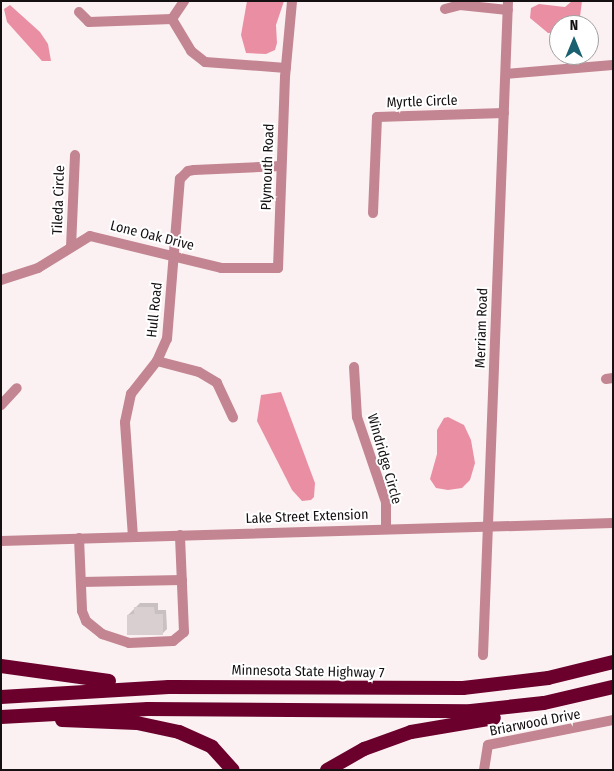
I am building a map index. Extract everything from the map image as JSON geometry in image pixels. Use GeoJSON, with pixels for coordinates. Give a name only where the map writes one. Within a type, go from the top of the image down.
{"type":"FeatureCollection","features":[{"type":"Feature","properties":{"kind":"highway","name":"Minnesota State Highway 7"},"geometry":{"type":"LineString","coordinates":[[1,697],[112,688],[463,688],[548,678],[609,663]]}},
{"type":"Feature","properties":{"kind":"highway"},"geometry":{"type":"LineString","coordinates":[[1,666],[107,681],[225,687]]}},
{"type":"Feature","properties":{"kind":"highway"},"geometry":{"type":"LineString","coordinates":[[1,717],[148,709],[444,712],[520,706],[610,688]]}},
{"type":"Feature","properties":{"kind":"highway"},"geometry":{"type":"LineString","coordinates":[[327,770],[364,748],[411,732],[544,709],[610,688]]}},
{"type":"Feature","properties":{"kind":"highway"},"geometry":{"type":"LineString","coordinates":[[1,722],[49,719],[102,721],[166,729],[212,747],[233,770]]}},
{"type":"Feature","properties":{"kind":"street"},"geometry":{"type":"LineString","coordinates":[[172,19],[184,1]]}},
{"type":"Feature","properties":{"kind":"street","name":"Plymouth Road"},"geometry":{"type":"LineString","coordinates":[[278,268],[286,68],[292,1]]}},
{"type":"Feature","properties":{"kind":"street"},"geometry":{"type":"LineString","coordinates":[[445,9],[460,5],[479,9],[508,6]]}},
{"type":"Feature","properties":{"kind":"street","name":"Merriam Road"},"geometry":{"type":"LineString","coordinates":[[483,655],[508,6]]}},
{"type":"Feature","properties":{"kind":"street"},"geometry":{"type":"LineString","coordinates":[[79,12],[89,22],[172,19]]}},
{"type":"Feature","properties":{"kind":"street"},"geometry":{"type":"LineString","coordinates":[[172,19],[191,51],[205,62],[286,68]]}},
{"type":"Feature","properties":{"kind":"street"},"geometry":{"type":"LineString","coordinates":[[506,74],[613,65]]}},
{"type":"Feature","properties":{"kind":"street","name":"Myrtle Circle"},"geometry":{"type":"LineString","coordinates":[[373,213],[377,117],[504,113]]}},
{"type":"Feature","properties":{"kind":"street","name":"Tileda Circle"},"geometry":{"type":"LineString","coordinates":[[71,247],[75,155]]}},
{"type":"Feature","properties":{"kind":"street","name":"Hull Road"},"geometry":{"type":"LineString","coordinates":[[133,536],[125,422],[127,408],[139,382],[157,361],[167,339],[179,185],[183,174],[194,170],[281,166]]}},
{"type":"Feature","properties":{"kind":"street","name":"Lone Oak Drive"},"geometry":{"type":"LineString","coordinates":[[1,280],[38,268],[84,238],[97,236],[221,268],[278,268]]}},
{"type":"Feature","properties":{"kind":"street"},"geometry":{"type":"LineString","coordinates":[[157,361],[209,376],[224,392],[233,418]]}},
{"type":"Feature","properties":{"kind":"street","name":"Windridge Circle"},"geometry":{"type":"LineString","coordinates":[[354,367],[357,417],[386,502],[386,529]]}},
{"type":"Feature","properties":{"kind":"street"},"geometry":{"type":"LineString","coordinates":[[1,405],[17,388]]}},
{"type":"Feature","properties":{"kind":"street","name":"Lake Street Extension"},"geometry":{"type":"LineString","coordinates":[[1,541],[613,523]]}},
{"type":"Feature","properties":{"kind":"street"},"geometry":{"type":"LineString","coordinates":[[79,538],[86,621],[102,634],[129,643],[173,641],[180,638],[184,632],[180,535]]}},
{"type":"Feature","properties":{"kind":"street"},"geometry":{"type":"LineString","coordinates":[[82,582],[182,580]]}},
{"type":"Feature","properties":{"kind":"street","name":"Briarwood Drive"},"geometry":{"type":"LineString","coordinates":[[484,770],[488,745],[613,720]]}},
{"type":"Feature","properties":{"kind":"shaded area"},"geometry":{"type":"Polygon","coordinates":[[[247,1],[284,1],[276,25],[277,43],[275,50],[266,54],[246,53],[241,35],[247,1]]]}},
{"type":"Feature","properties":{"kind":"shaded area"},"geometry":{"type":"Polygon","coordinates":[[[572,1],[582,1],[580,15],[549,15],[549,33],[530,18],[531,8],[539,4],[565,7],[572,1]]]}},
{"type":"Feature","properties":{"kind":"shaded area"},"geometry":{"type":"Polygon","coordinates":[[[10,5],[40,32],[48,44],[51,61],[42,61],[7,22],[4,9],[10,5]]]}},
{"type":"Feature","properties":{"kind":"shaded area"},"geometry":{"type":"Polygon","coordinates":[[[281,392],[315,483],[314,497],[311,500],[302,501],[292,490],[257,421],[261,395],[281,392]]]}},
{"type":"Feature","properties":{"kind":"shaded area"},"geometry":{"type":"Polygon","coordinates":[[[448,417],[464,425],[471,440],[475,463],[470,480],[462,488],[448,490],[436,488],[430,479],[437,454],[437,430],[444,418],[448,417]]]}},
{"type":"Feature","properties":{"kind":"building"},"geometry":{"type":"Polygon","coordinates":[[[134,607],[154,607],[155,614],[163,614],[163,635],[127,635],[127,615],[134,614],[134,607]]]}}]}
